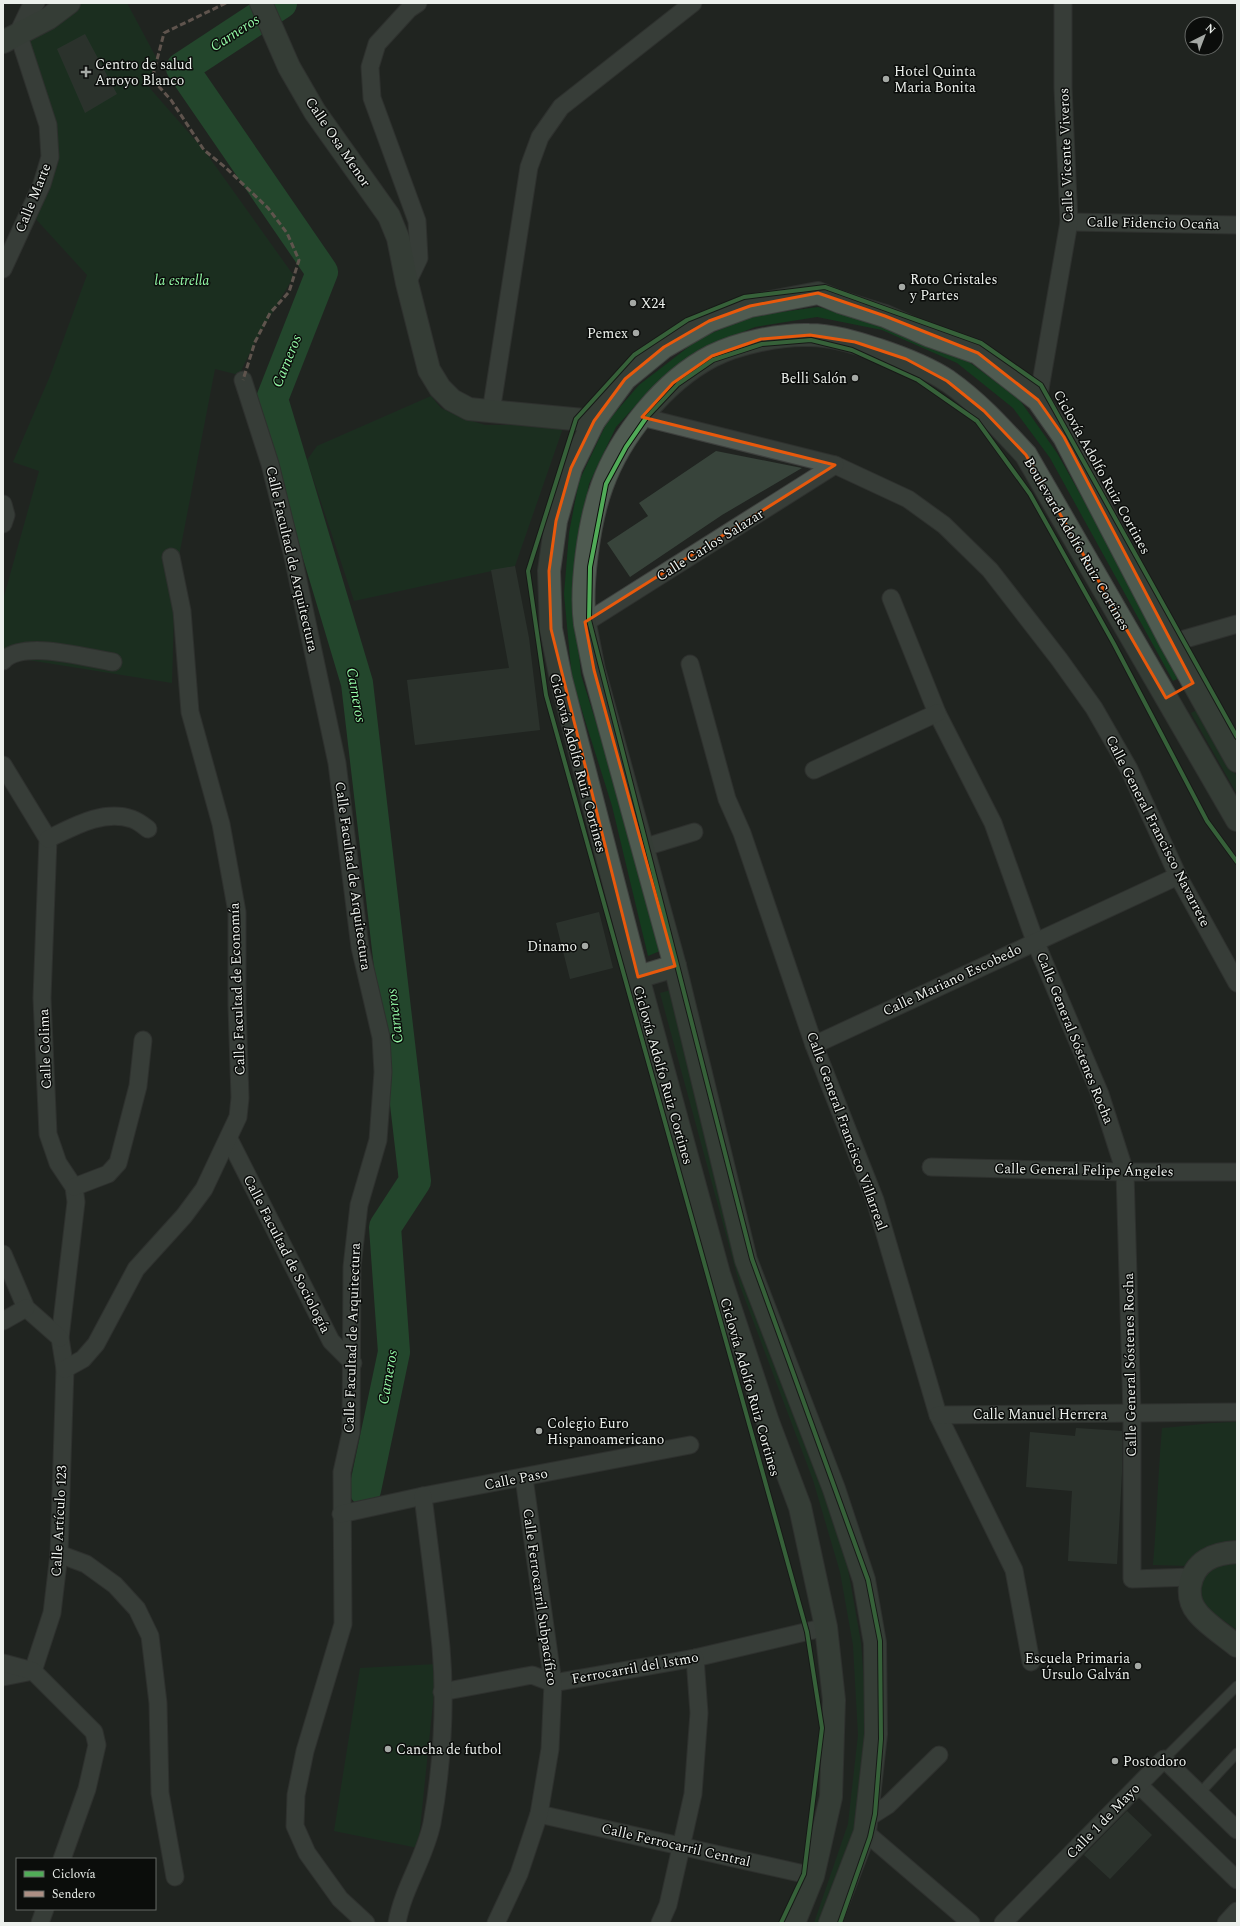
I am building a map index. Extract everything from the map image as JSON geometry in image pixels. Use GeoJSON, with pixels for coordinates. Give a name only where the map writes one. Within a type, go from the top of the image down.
{"type":"FeatureCollection","features":[{"type":"Feature","properties":{"kind":"main road"},"geometry":{"type":"LineString","coordinates":[[10,37],[50,18],[69,3]]}},
{"type":"Feature","properties":{"kind":"main road","name":"Calle Osa Menor"},"geometry":{"type":"LineString","coordinates":[[261,3],[289,67],[315,112],[389,216],[398,238],[407,283],[429,370],[440,388],[452,400],[469,409],[594,421]]}},
{"type":"Feature","properties":{"kind":"main road"},"geometry":{"type":"LineString","coordinates":[[794,1923],[813,1876],[831,1797],[834,1700],[826,1627],[800,1507],[768,1422],[720,1274],[638,977],[561,680],[551,629],[549,571],[556,521],[571,468],[594,421],[625,379],[664,347],[709,321],[750,306],[818,293],[840,302],[885,316],[930,336],[978,354],[1038,400],[1064,437],[1171,643],[1237,761]]}},
{"type":"Feature","properties":{"kind":"main road","name":"Boulevard Adolfo Ruiz Cortines"},"geometry":{"type":"LineString","coordinates":[[830,1923],[865,1826],[876,1734],[875,1643],[864,1580],[834,1489],[746,1260],[675,966],[594,670],[585,623],[585,569],[593,522],[602,486],[622,444],[642,417],[673,383],[712,356],[761,339],[810,335],[855,342],[906,358],[948,381],[984,411],[1026,455],[1237,820]]}},
{"type":"Feature","properties":{"kind":"main road"},"geometry":{"type":"LineString","coordinates":[[1166,698],[1193,683]]}},
{"type":"Feature","properties":{"kind":"main road"},"geometry":{"type":"LineString","coordinates":[[638,977],[675,966]]}},
{"type":"Feature","properties":{"kind":"main road"},"geometry":{"type":"LineString","coordinates":[[1237,1552],[1222,1553],[1211,1557],[1198,1565],[1192,1576],[1189,1595],[1197,1612],[1237,1646]]}},
{"type":"Feature","properties":{"kind":"street"},"geometry":{"type":"LineString","coordinates":[[10,37],[29,10],[36,3]]}},
{"type":"Feature","properties":{"kind":"street"},"geometry":{"type":"LineString","coordinates":[[407,283],[419,258],[417,221],[372,98],[370,67],[377,44],[409,9],[418,3]]}},
{"type":"Feature","properties":{"kind":"street"},"geometry":{"type":"LineString","coordinates":[[491,412],[529,167],[540,137],[561,107],[693,3]]}},
{"type":"Feature","properties":{"kind":"street","name":"Calle Vicente Viveros"},"geometry":{"type":"LineString","coordinates":[[1038,400],[1069,222],[1063,88],[1063,3]]}},
{"type":"Feature","properties":{"kind":"street","name":"Calle Marte"},"geometry":{"type":"LineString","coordinates":[[3,269],[42,184],[50,157],[48,125],[10,37]]}},
{"type":"Feature","properties":{"kind":"street","name":"Calle Fidencio Ocaña"},"geometry":{"type":"LineString","coordinates":[[1069,222],[1237,225]]}},
{"type":"Feature","properties":{"kind":"street","name":"Calle Facultad de Arquitectura"},"geometry":{"type":"LineString","coordinates":[[243,380],[270,464],[293,557],[337,763],[360,947],[381,1037],[383,1072],[378,1140],[359,1205],[352,1267],[352,1432],[342,1472],[347,1512],[343,1624],[305,1751],[296,1795],[295,1826],[307,1854],[331,1887],[340,1899],[366,1923]]}},
{"type":"Feature","properties":{"kind":"street","name":"Calle General Francisco Navarrete"},"geometry":{"type":"LineString","coordinates":[[642,417],[835,466],[908,499],[944,525],[990,570],[1059,659],[1094,708],[1129,769],[1178,876],[1237,983]]}},
{"type":"Feature","properties":{"kind":"street","name":"Calle Carlos Salazar"},"geometry":{"type":"LineString","coordinates":[[585,623],[835,466]]}},
{"type":"Feature","properties":{"kind":"street"},"geometry":{"type":"LineString","coordinates":[[3,524],[6,514],[4,504]]}},
{"type":"Feature","properties":{"kind":"street","name":"Calle Facultad de Economía"},"geometry":{"type":"LineString","coordinates":[[65,1369],[83,1359],[96,1344],[136,1269],[184,1216],[204,1190],[238,1117],[240,1098],[237,1005],[237,912],[221,824],[208,771],[190,712],[182,612],[171,557]]}},
{"type":"Feature","properties":{"kind":"street","name":"Calle General Sóstenes Rocha"},"geometry":{"type":"LineString","coordinates":[[891,598],[937,713],[993,823],[1035,941],[1100,1094],[1125,1172],[1132,1414],[1132,1579],[1192,1576]]}},
{"type":"Feature","properties":{"kind":"street"},"geometry":{"type":"LineString","coordinates":[[1171,643],[1237,624]]}},
{"type":"Feature","properties":{"kind":"street"},"geometry":{"type":"LineString","coordinates":[[3,661],[22,651],[41,650],[113,662]]}},
{"type":"Feature","properties":{"kind":"street","name":"Calle General Francisco Villarreal"},"geometry":{"type":"LineString","coordinates":[[690,664],[727,799],[742,833],[814,1045],[875,1200],[938,1415],[1014,1570],[1031,1662]]}},
{"type":"Feature","properties":{"kind":"street"},"geometry":{"type":"LineString","coordinates":[[814,770],[937,713]]}},
{"type":"Feature","properties":{"kind":"street"},"geometry":{"type":"LineString","coordinates":[[3,765],[48,839],[88,820],[117,816],[133,819],[148,828]]}},
{"type":"Feature","properties":{"kind":"street"},"geometry":{"type":"LineString","coordinates":[[642,848],[694,832]]}},
{"type":"Feature","properties":{"kind":"street","name":"Calle Colima"},"geometry":{"type":"LineString","coordinates":[[48,839],[42,998],[48,1134],[58,1163],[74,1187],[76,1202],[60,1338]]}},
{"type":"Feature","properties":{"kind":"street","name":"Calle Mariano Escobedo"},"geometry":{"type":"LineString","coordinates":[[814,1045],[1035,941],[1178,876]]}},
{"type":"Feature","properties":{"kind":"street"},"geometry":{"type":"LineString","coordinates":[[74,1187],[108,1174],[118,1163],[138,1086],[143,1040]]}},
{"type":"Feature","properties":{"kind":"street","name":"Calle Facultad de Sociología"},"geometry":{"type":"LineString","coordinates":[[229,1139],[331,1341],[353,1363]]}},
{"type":"Feature","properties":{"kind":"street","name":"Calle General Felipe Ángeles"},"geometry":{"type":"LineString","coordinates":[[931,1167],[1125,1172],[1237,1172]]}},
{"type":"Feature","properties":{"kind":"street"},"geometry":{"type":"LineString","coordinates":[[3,1254],[26,1308],[60,1338]]}},
{"type":"Feature","properties":{"kind":"street"},"geometry":{"type":"LineString","coordinates":[[3,1321],[26,1308]]}},
{"type":"Feature","properties":{"kind":"street","name":"Calle Artículo 123"},"geometry":{"type":"LineString","coordinates":[[33,1671],[52,1613],[59,1554],[65,1369],[60,1338]]}},
{"type":"Feature","properties":{"kind":"street","name":"Calle Manuel Herrera"},"geometry":{"type":"LineString","coordinates":[[938,1415],[1237,1412]]}},
{"type":"Feature","properties":{"kind":"street","name":"Calle Paso"},"geometry":{"type":"LineString","coordinates":[[347,1512],[690,1445]]}},
{"type":"Feature","properties":{"kind":"street","name":"Calle Ferrocarril Subpacífico"},"geometry":{"type":"LineString","coordinates":[[496,1923],[519,1874],[539,1814],[550,1749],[553,1682],[524,1478]]}},
{"type":"Feature","properties":{"kind":"street"},"geometry":{"type":"LineString","coordinates":[[397,1923],[399,1912],[423,1852],[432,1823],[441,1750],[441,1648],[423,1496]]}},
{"type":"Feature","properties":{"kind":"street"},"geometry":{"type":"LineString","coordinates":[[59,1554],[86,1564],[115,1585],[137,1609],[150,1636],[158,1703],[160,1793],[175,1876]]}},
{"type":"Feature","properties":{"kind":"street","name":"Ferrocarril del Istmo"},"geometry":{"type":"LineString","coordinates":[[442,1692],[532,1675],[553,1682],[695,1658],[826,1627]]}},
{"type":"Feature","properties":{"kind":"street"},"geometry":{"type":"LineString","coordinates":[[660,1923],[668,1905],[693,1794],[699,1713],[695,1658]]}},
{"type":"Feature","properties":{"kind":"street"},"geometry":{"type":"LineString","coordinates":[[3,1663],[33,1671],[94,1732],[97,1745],[86,1789],[62,1858]]}},
{"type":"Feature","properties":{"kind":"street"},"geometry":{"type":"LineString","coordinates":[[3,1677],[33,1671]]}},
{"type":"Feature","properties":{"kind":"street"},"geometry":{"type":"LineString","coordinates":[[939,1755],[865,1826],[972,1923]]}},
{"type":"Feature","properties":{"kind":"street"},"geometry":{"type":"LineString","coordinates":[[1164,1759],[1237,1830]]}},
{"type":"Feature","properties":{"kind":"street","name":"Calle 1 de Mayo"},"geometry":{"type":"LineString","coordinates":[[1004,1923],[1164,1759]]}},
{"type":"Feature","properties":{"kind":"street"},"geometry":{"type":"LineString","coordinates":[[1139,1785],[1237,1880]]}},
{"type":"Feature","properties":{"kind":"street","name":"Calle Ferrocarril Central"},"geometry":{"type":"LineString","coordinates":[[539,1814],[813,1876]]}},
{"type":"Feature","properties":{"kind":"street"},"geometry":{"type":"LineString","coordinates":[[40,1923],[45,1910]]}},
{"type":"Feature","properties":{"kind":"street"},"geometry":{"type":"LineString","coordinates":[[1226,1923],[1237,1911]]}},
{"type":"Feature","properties":{"kind":"lane","name":"Calle 1 de Mayo"},"geometry":{"type":"LineString","coordinates":[[1164,1759],[1237,1686]]}},
{"type":"Feature","properties":{"kind":"lane"},"geometry":{"type":"LineString","coordinates":[[1200,1793],[1237,1753]]}},
{"type":"Feature","properties":{"kind":"highlighted area"},"geometry":{"type":"Polygon","coordinates":[[[818,293],[885,316],[978,353],[1038,400],[1064,437],[1193,683],[1166,698],[1026,455],[984,411],[947,381],[906,359],[855,342],[810,335],[761,339],[712,356],[673,383],[642,417],[835,465],[585,622],[594,670],[675,966],[638,977],[551,629],[549,571],[556,521],[571,468],[594,421],[625,379],[664,347],[709,321],[750,306],[818,293]]]}},
{"type":"Feature","properties":{"kind":"green space","name":"la estrella"},"geometry":{"type":"Polygon","coordinates":[[[69,3],[127,3],[157,59],[147,85],[204,150],[294,276],[255,342],[239,375],[215,369],[175,577],[172,683],[3,656],[3,600],[39,471],[13,462],[50,376],[87,275],[34,217],[57,162],[17,33],[69,3]]]}},
{"type":"Feature","properties":{"kind":"green space"},"geometry":{"type":"Polygon","coordinates":[[[818,307],[884,323],[961,356],[1019,399],[1057,453],[1183,676],[1173,681],[1050,458],[1013,408],[957,363],[882,330],[817,317],[755,327],[706,347],[647,393],[616,427],[589,484],[580,534],[573,593],[581,675],[622,804],[660,951],[648,956],[612,806],[572,679],[564,594],[569,533],[579,481],[607,422],[639,385],[700,338],[753,316],[818,307]]]}},
{"type":"Feature","properties":{"kind":"green space"},"geometry":{"type":"Polygon","coordinates":[[[431,396],[441,408],[460,417],[485,425],[517,425],[563,428],[515,566],[354,601],[307,460],[317,446],[431,396]]]}},
{"type":"Feature","properties":{"kind":"green space"},"geometry":{"type":"Polygon","coordinates":[[[1199,709],[1237,777],[1237,794],[1191,713],[1199,709]]]}},
{"type":"Feature","properties":{"kind":"green space"},"geometry":{"type":"Polygon","coordinates":[[[671,990],[822,1477],[848,1569],[861,1643],[868,1735],[857,1825],[823,1923],[814,1923],[848,1824],[858,1735],[853,1645],[840,1572],[813,1480],[740,1286],[660,993],[671,990]]]}},
{"type":"Feature","properties":{"kind":"green space"},"geometry":{"type":"Polygon","coordinates":[[[1237,1422],[1237,1547],[1216,1545],[1195,1554],[1191,1566],[1153,1565],[1162,1428],[1209,1423],[1237,1422]]]}},
{"type":"Feature","properties":{"kind":"green space"},"geometry":{"type":"Polygon","coordinates":[[[1237,1561],[1237,1630],[1195,1600],[1203,1569],[1237,1561]]]}},
{"type":"Feature","properties":{"kind":"green space","name":"Cancha de futbol"},"geometry":{"type":"Polygon","coordinates":[[[437,1664],[418,1848],[334,1831],[360,1668],[437,1664]]]}},
{"type":"Feature","properties":{"kind":"building","name":"Centro de salud Arroyo Blanco"},"geometry":{"type":"Polygon","coordinates":[[[85,34],[117,94],[85,113],[57,49],[85,34]]]}},
{"type":"Feature","properties":{"kind":"building"},"geometry":{"type":"Polygon","coordinates":[[[716,451],[802,468],[722,515],[630,577],[607,543],[648,516],[639,503],[716,451]]]}},
{"type":"Feature","properties":{"kind":"building"},"geometry":{"type":"Polygon","coordinates":[[[515,566],[529,638],[540,730],[415,745],[407,680],[509,668],[491,570],[515,566]]]}},
{"type":"Feature","properties":{"kind":"building","name":"Dinamo"},"geometry":{"type":"Polygon","coordinates":[[[599,912],[613,968],[570,979],[556,923],[599,912]]]}},
{"type":"Feature","properties":{"kind":"building"},"geometry":{"type":"Polygon","coordinates":[[[1076,1428],[1122,1431],[1122,1472],[1117,1564],[1068,1561],[1072,1491],[1026,1487],[1030,1432],[1075,1436],[1076,1428]]]}},
{"type":"Feature","properties":{"kind":"building"},"geometry":{"type":"Polygon","coordinates":[[[1127,1811],[1152,1835],[1110,1879],[1084,1855],[1127,1811]]]}},
{"type":"Feature","properties":{"kind":"waterway","name":"Carneros"},"geometry":{"type":"LineString","coordinates":[[281,3],[182,68],[322,272],[272,399],[357,683],[415,1181],[385,1227],[394,1352],[365,1490]]}},
{"type":"Feature","properties":{"kind":"marked path"},"geometry":{"type":"LineString","coordinates":[[226,3],[164,33],[152,79],[171,100],[204,150],[225,167],[268,208],[287,233],[299,260],[289,292],[270,313],[255,342],[243,380]]}},
{"type":"Feature","properties":{"kind":"cycle path","name":"Ciclovía Adolfo Ruiz Cortines"},"geometry":{"type":"LineString","coordinates":[[781,1923],[804,1874],[822,1728],[807,1632],[546,695],[528,571],[576,419],[634,355],[687,320],[744,297],[825,287],[981,343],[1041,385],[1237,737]]}},
{"type":"Feature","properties":{"kind":"cycle path"},"geometry":{"type":"LineString","coordinates":[[840,1923],[870,1837],[875,1814],[881,1739],[880,1641],[868,1580],[752,1259],[589,620],[590,567],[606,484],[626,447],[646,418],[678,384],[713,360],[762,344],[811,340],[852,350],[918,380],[977,421],[1030,494],[1114,644],[1207,821],[1237,862]]}},
{"type":"Feature","properties":{"kind":"place","name":"Centro de salud Arroyo Blanco"},"geometry":{"type":"Point","coordinates":[86,72]}},
{"type":"Feature","properties":{"kind":"place","name":"Hotel Quinta Maria Bonita"},"geometry":{"type":"Point","coordinates":[886,79]}},
{"type":"Feature","properties":{"kind":"place","name":"Roto Cristales y Partes"},"geometry":{"type":"Point","coordinates":[902,287]}},
{"type":"Feature","properties":{"kind":"place","name":"X24"},"geometry":{"type":"Point","coordinates":[633,303]}},
{"type":"Feature","properties":{"kind":"place","name":"Pemex"},"geometry":{"type":"Point","coordinates":[636,333]}},
{"type":"Feature","properties":{"kind":"place","name":"Belli Salón"},"geometry":{"type":"Point","coordinates":[855,378]}},
{"type":"Feature","properties":{"kind":"place","name":"Dinamo"},"geometry":{"type":"Point","coordinates":[585,946]}},
{"type":"Feature","properties":{"kind":"place","name":"Colegio Euro Hispanoamericano"},"geometry":{"type":"Point","coordinates":[539,1431]}},
{"type":"Feature","properties":{"kind":"place","name":"Escuela Primaria Úrsulo Galván"},"geometry":{"type":"Point","coordinates":[1138,1666]}},
{"type":"Feature","properties":{"kind":"place","name":"Cancha de futbol"},"geometry":{"type":"Point","coordinates":[388,1749]}},
{"type":"Feature","properties":{"kind":"place","name":"Postodoro"},"geometry":{"type":"Point","coordinates":[1115,1761]}}]}
